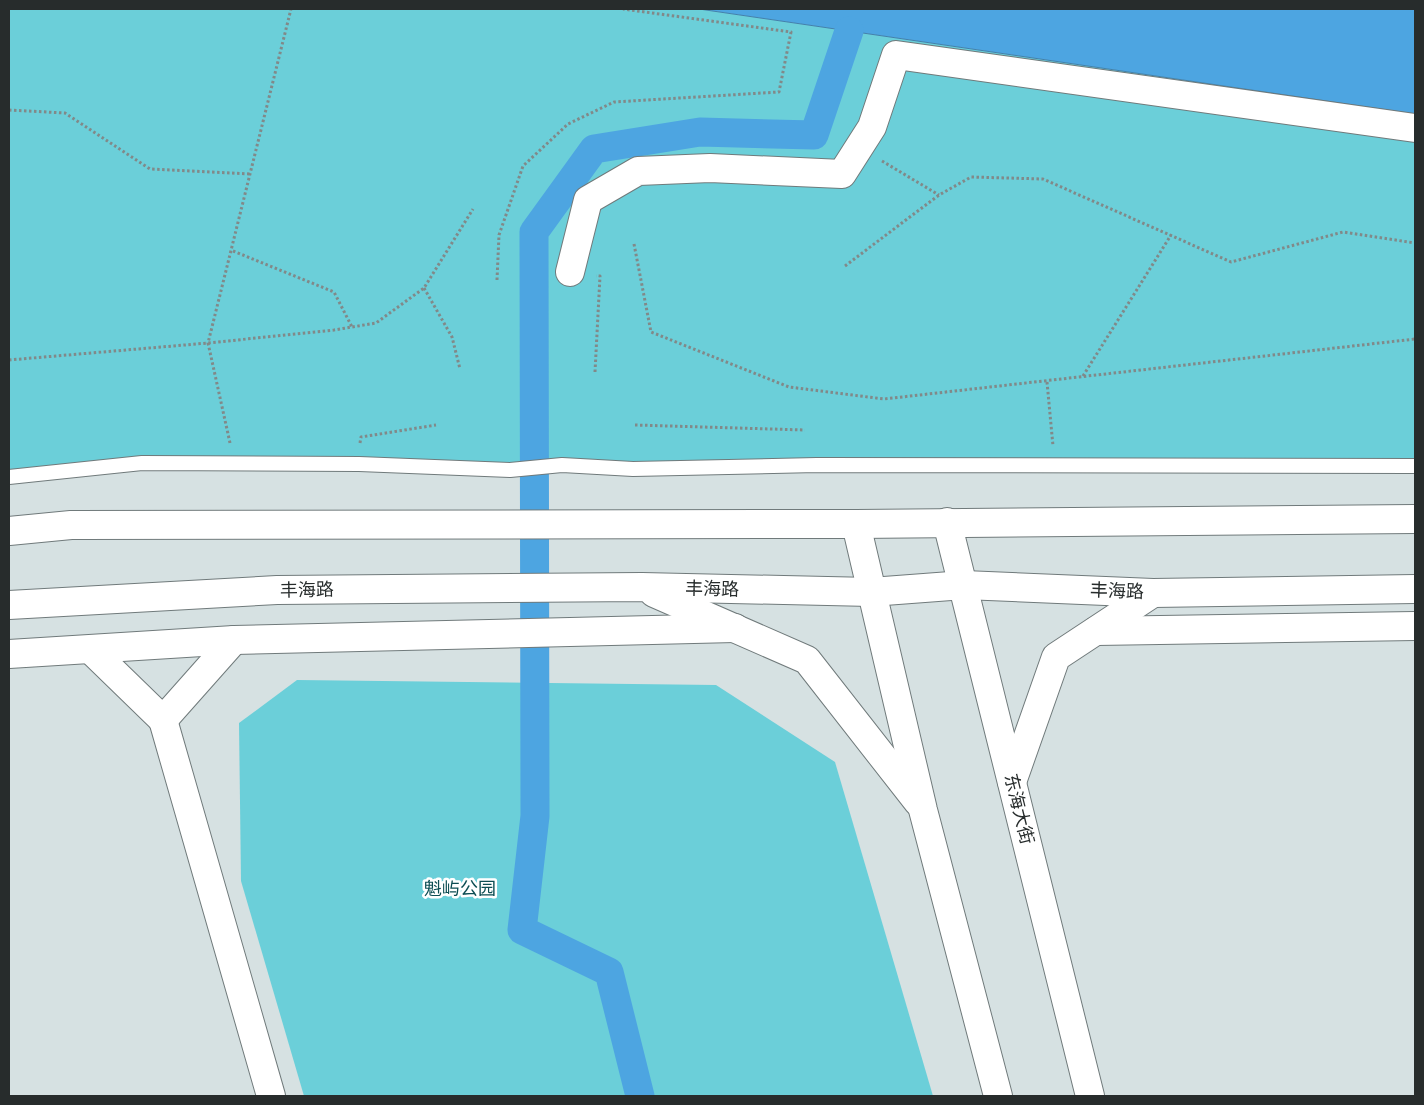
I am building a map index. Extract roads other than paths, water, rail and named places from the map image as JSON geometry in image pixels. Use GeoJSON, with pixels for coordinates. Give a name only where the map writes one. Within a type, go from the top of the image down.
{"type":"FeatureCollection","features":[{"type":"Feature","properties":{"kind":"main road"},"geometry":{"type":"LineString","coordinates":[[570,272],[588,200],[638,172],[710,168],[842,174],[872,127],[896,56],[1415,128]]}},
{"type":"Feature","properties":{"kind":"main road"},"geometry":{"type":"LineString","coordinates":[[9,531],[71,525],[856,524],[1415,519]]}},
{"type":"Feature","properties":{"kind":"main road","name":"东海大街"},"geometry":{"type":"LineString","coordinates":[[947,522],[1090,1096]]}},
{"type":"Feature","properties":{"kind":"main road"},"geometry":{"type":"LineString","coordinates":[[856,524],[923,810],[998,1096]]}},
{"type":"Feature","properties":{"kind":"main road","name":"丰海路"},"geometry":{"type":"LineString","coordinates":[[9,605],[276,590],[642,587],[871,592],[964,585],[1153,593],[1415,589]]}},
{"type":"Feature","properties":{"kind":"main road"},"geometry":{"type":"LineString","coordinates":[[642,587],[807,660],[923,810]]}},
{"type":"Feature","properties":{"kind":"main road"},"geometry":{"type":"LineString","coordinates":[[1012,782],[1056,657],[1153,593]]}},
{"type":"Feature","properties":{"kind":"main road"},"geometry":{"type":"LineString","coordinates":[[1096,630],[1415,626]]}},
{"type":"Feature","properties":{"kind":"main road"},"geometry":{"type":"LineString","coordinates":[[9,654],[234,640],[735,628]]}},
{"type":"Feature","properties":{"kind":"main road"},"geometry":{"type":"LineString","coordinates":[[163,720],[234,640]]}},
{"type":"Feature","properties":{"kind":"main road"},"geometry":{"type":"LineString","coordinates":[[92,650],[163,720],[271,1096]]}},
{"type":"Feature","properties":{"kind":"lane"},"geometry":{"type":"LineString","coordinates":[[9,477],[142,463],[359,464],[510,470],[562,466],[634,469],[817,465],[1415,466]]}},
{"type":"Feature","properties":{"kind":"waterway"},"geometry":{"type":"LineString","coordinates":[[640,1096],[609,972],[522,930],[535,816],[534,232],[594,149],[700,132],[814,135],[849,31]]}},
{"type":"Feature","properties":{"kind":"park label","name":"魁屿公园"},"geometry":{"type":"Point","coordinates":[460,889]}}]}
